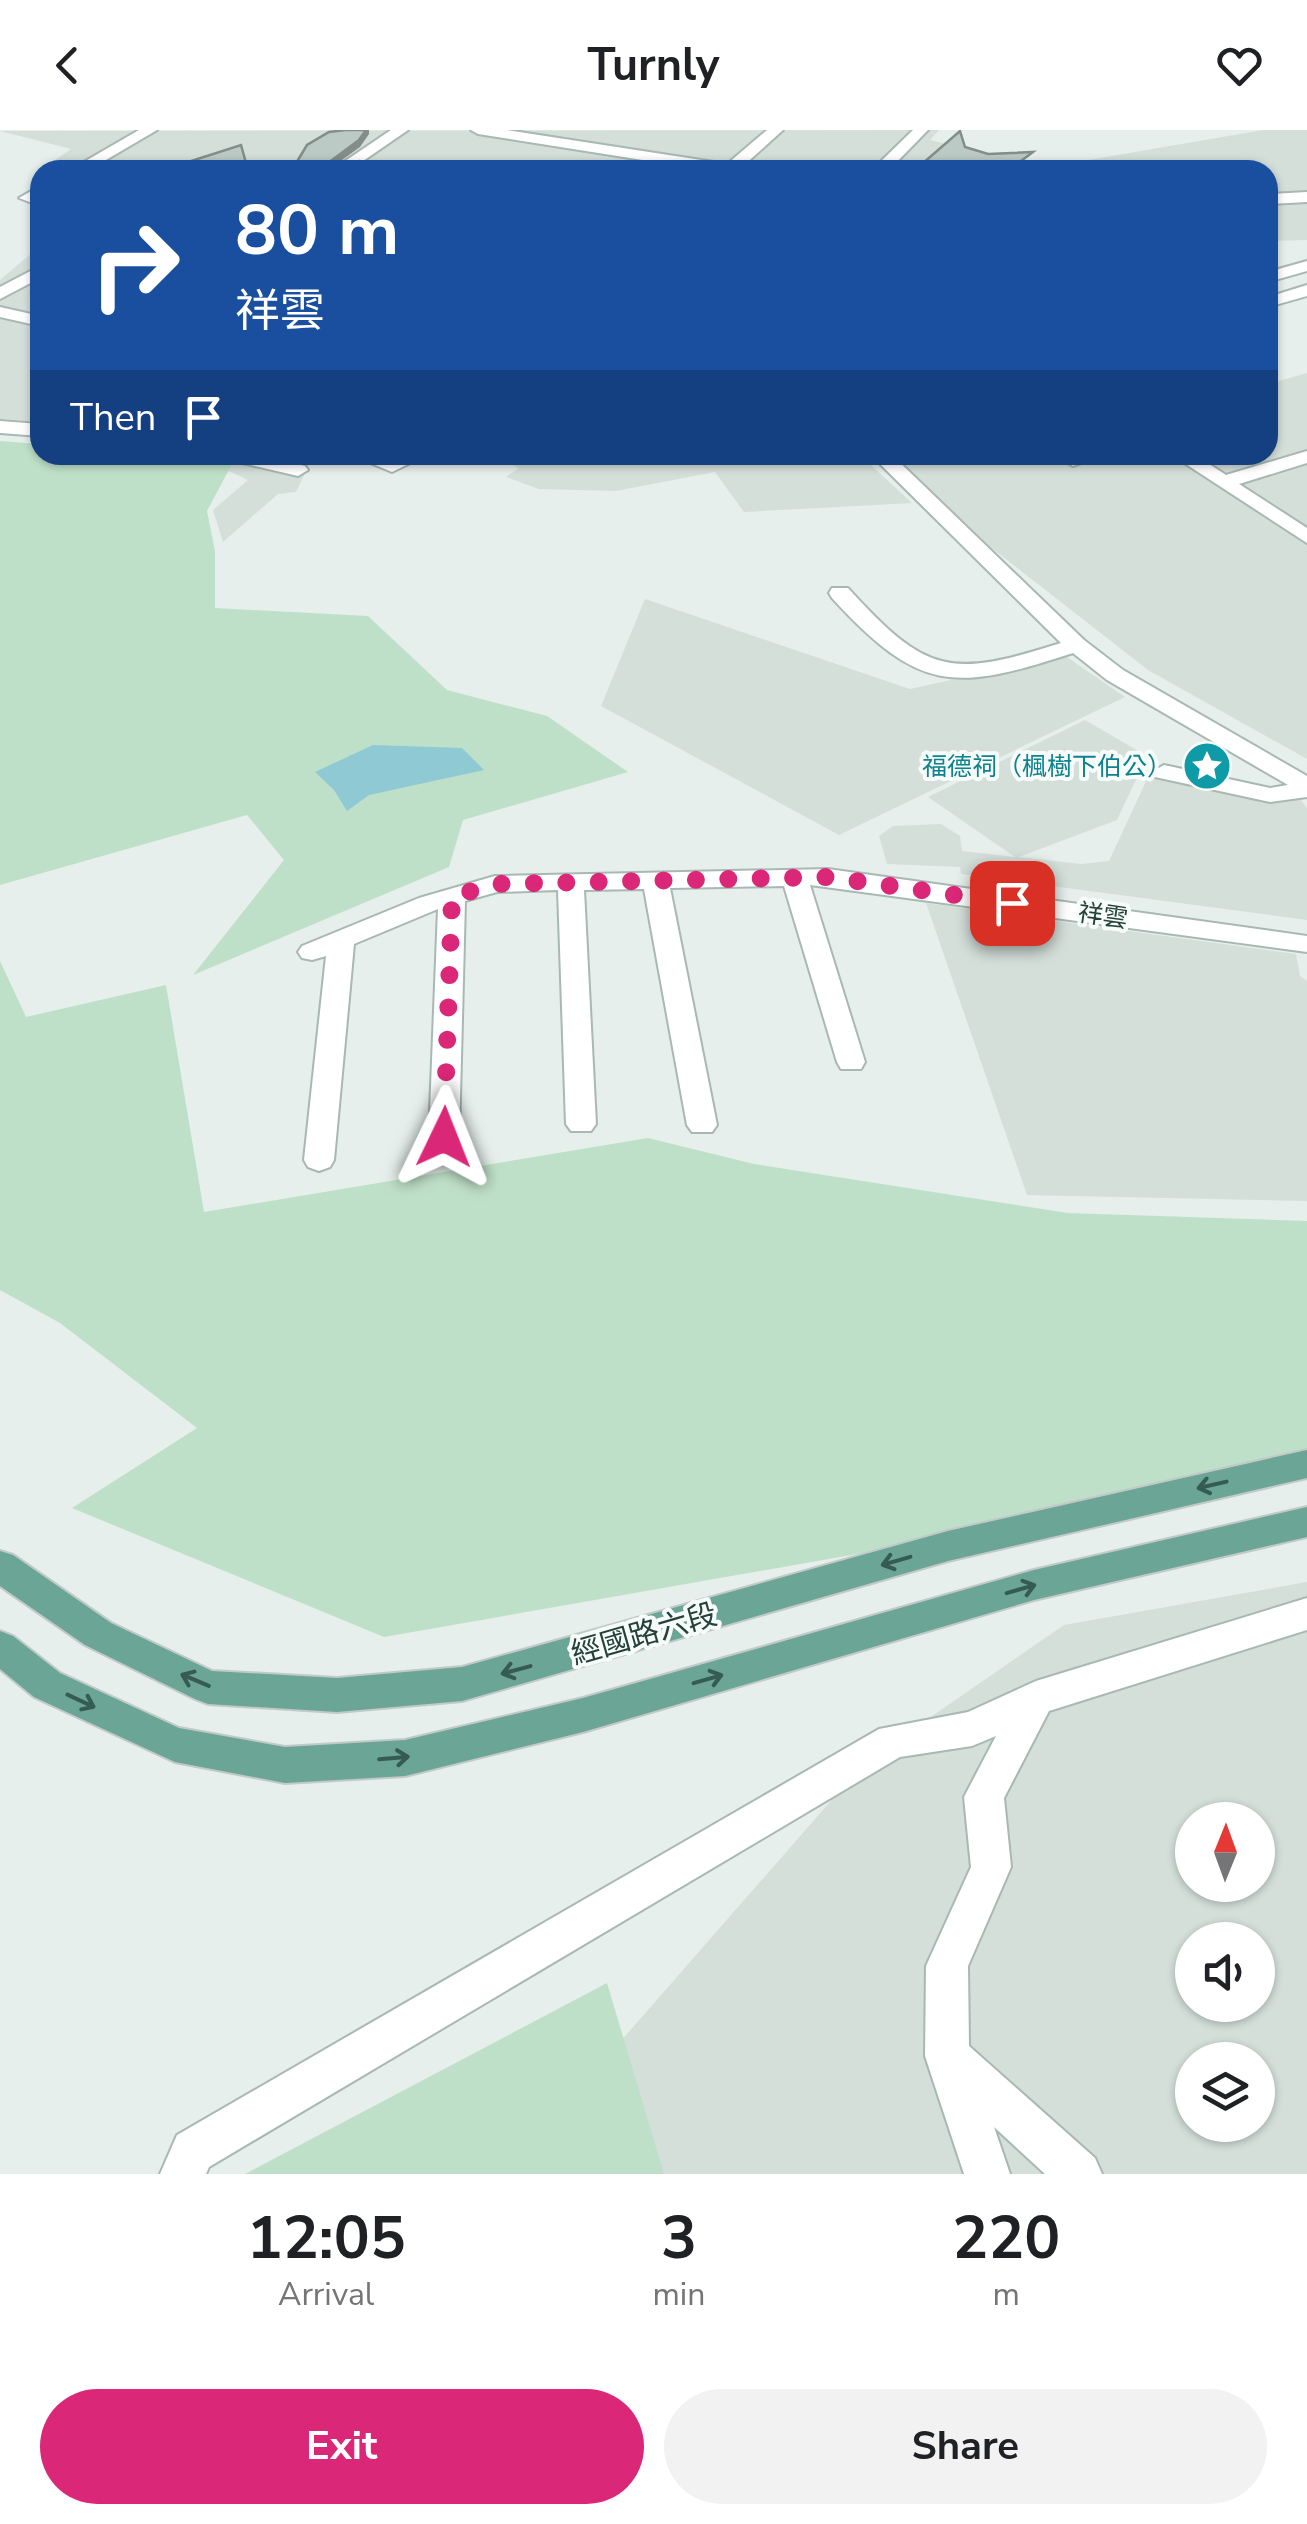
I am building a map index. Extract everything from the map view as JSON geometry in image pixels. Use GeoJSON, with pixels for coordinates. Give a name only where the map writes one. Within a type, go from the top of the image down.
{"type":"FeatureCollection","features":[{"type":"Feature","properties":{"kind":"main road","name":"經國路六段"},"geometry":{"type":"LineString","coordinates":[[0,1566],[98,1634],[208,1687],[337,1695],[462,1684],[948,1546],[1307,1464]]}},
{"type":"Feature","properties":{"kind":"main road"},"geometry":{"type":"LineString","coordinates":[[0,1647],[47,1685],[175,1745],[285,1766],[405,1758],[584,1715],[1034,1585],[1307,1522]]}},
{"type":"Feature","properties":{"kind":"street"},"geometry":{"type":"LineString","coordinates":[[96,160],[150,130]]}},
{"type":"Feature","properties":{"kind":"street"},"geometry":{"type":"LineString","coordinates":[[356,160],[402,130]]}},
{"type":"Feature","properties":{"kind":"street"},"geometry":{"type":"LineString","coordinates":[[478,130],[617,146],[685,160]]}},
{"type":"Feature","properties":{"kind":"street"},"geometry":{"type":"LineString","coordinates":[[744,160],[776,130]]}},
{"type":"Feature","properties":{"kind":"street"},"geometry":{"type":"LineString","coordinates":[[890,160],[921,130]]}},
{"type":"Feature","properties":{"kind":"street"},"geometry":{"type":"LineString","coordinates":[[1278,198],[1307,197]]}},
{"type":"Feature","properties":{"kind":"street"},"geometry":{"type":"LineString","coordinates":[[1278,274],[1307,266]]}},
{"type":"Feature","properties":{"kind":"street"},"geometry":{"type":"LineString","coordinates":[[0,294],[30,277]]}},
{"type":"Feature","properties":{"kind":"street"},"geometry":{"type":"LineString","coordinates":[[1278,299],[1307,290]]}},
{"type":"Feature","properties":{"kind":"street"},"geometry":{"type":"LineString","coordinates":[[0,312],[30,319]]}},
{"type":"Feature","properties":{"kind":"street"},"geometry":{"type":"LineString","coordinates":[[0,427],[30,429]]}},
{"type":"Feature","properties":{"kind":"street"},"geometry":{"type":"LineString","coordinates":[[1223,482],[1307,457]]}},
{"type":"Feature","properties":{"kind":"street"},"geometry":{"type":"LineString","coordinates":[[273,465],[297,471]]}},
{"type":"Feature","properties":{"kind":"street"},"geometry":{"type":"LineString","coordinates":[[891,465],[1076,645],[1115,675],[1307,788]]}},
{"type":"Feature","properties":{"kind":"street"},"geometry":{"type":"LineString","coordinates":[[1197,465],[1307,536]]}},
{"type":"Feature","properties":{"kind":"street"},"geometry":{"type":"LineString","coordinates":[[840,593],[872,630],[918,666],[954,675],[1000,670],[1076,645]]}},
{"type":"Feature","properties":{"kind":"street"},"geometry":{"type":"LineString","coordinates":[[1164,772],[1270,795],[1307,788]]}},
{"type":"Feature","properties":{"kind":"street","name":"祥雲"},"geometry":{"type":"LineString","coordinates":[[312,952],[495,884],[828,877],[1307,944]]}},
{"type":"Feature","properties":{"kind":"street"},"geometry":{"type":"LineString","coordinates":[[795,878],[851,1062]]}},
{"type":"Feature","properties":{"kind":"street"},"geometry":{"type":"LineString","coordinates":[[656,882],[702,1125]]}},
{"type":"Feature","properties":{"kind":"street"},"geometry":{"type":"LineString","coordinates":[[570,885],[581,1124]]}},
{"type":"Feature","properties":{"kind":"street"},"geometry":{"type":"LineString","coordinates":[[444,1137],[452,897]]}},
{"type":"Feature","properties":{"kind":"street"},"geometry":{"type":"LineString","coordinates":[[319,1160],[341,940]]}},
{"type":"Feature","properties":{"kind":"street"},"geometry":{"type":"LineString","coordinates":[[183,2174],[194,2151],[893,1740],[972,1730],[1036,1698],[1307,1614]]}},
{"type":"Feature","properties":{"kind":"street"},"geometry":{"type":"LineString","coordinates":[[988,2174],[948,2056],[947,1966],[991,1867],[984,1797],[1036,1698]]}},
{"type":"Feature","properties":{"kind":"street"},"geometry":{"type":"LineString","coordinates":[[948,2056],[1079,2174]]}},
{"type":"Feature","properties":{"kind":"shaded area"},"geometry":{"type":"Polygon","coordinates":[[[939,130],[930,140],[1010,160],[55,160],[71,149],[0,131],[939,130]]]}},
{"type":"Feature","properties":{"kind":"shaded area"},"geometry":{"type":"Polygon","coordinates":[[[1263,130],[1307,130],[1307,240],[1278,241],[1278,160],[1089,160],[1263,130]]]}},
{"type":"Feature","properties":{"kind":"shaded area"},"geometry":{"type":"Polygon","coordinates":[[[30,254],[30,421],[0,419],[0,280],[30,254]]]}},
{"type":"Feature","properties":{"kind":"shaded area"},"geometry":{"type":"Polygon","coordinates":[[[1307,373],[1307,759],[1148,670],[948,514],[900,465],[1278,465],[1278,381],[1307,373]]]}},
{"type":"Feature","properties":{"kind":"shaded area"},"geometry":{"type":"Polygon","coordinates":[[[309,465],[296,492],[278,494],[223,542],[213,510],[248,480],[220,467],[309,465]]]}},
{"type":"Feature","properties":{"kind":"shaded area"},"geometry":{"type":"Polygon","coordinates":[[[512,465],[871,465],[912,503],[744,512],[715,472],[616,491],[539,489],[506,477],[519,468],[512,465]]]}},
{"type":"Feature","properties":{"kind":"shaded area"},"geometry":{"type":"Polygon","coordinates":[[[645,599],[910,689],[1064,655],[1125,697],[839,835],[601,706],[645,599]]]}},
{"type":"Feature","properties":{"kind":"shaded area"},"geometry":{"type":"Polygon","coordinates":[[[1085,720],[1147,756],[1117,820],[1019,857],[1081,864],[1109,861],[1148,777],[1255,800],[1300,799],[1307,808],[1307,920],[961,874],[960,867],[887,864],[879,836],[893,826],[941,824],[960,836],[962,851],[1015,857],[928,797],[1085,720]]]}},
{"type":"Feature","properties":{"kind":"shaded area"},"geometry":{"type":"Polygon","coordinates":[[[926,903],[1296,954],[1300,976],[1307,981],[1307,1201],[1027,1195],[926,903]]]}},
{"type":"Feature","properties":{"kind":"shaded area"},"geometry":{"type":"Polygon","coordinates":[[[1307,1582],[1307,2174],[623,2174],[592,2074],[864,1763],[1064,1625],[1307,1582]]]}},
{"type":"Feature","properties":{"kind":"green space"},"geometry":{"type":"Polygon","coordinates":[[[0,441],[30,443],[30,465],[231,465],[207,511],[215,551],[215,608],[368,616],[447,690],[547,716],[628,772],[463,820],[449,867],[193,975],[284,860],[247,815],[0,885],[0,441]]]}},
{"type":"Feature","properties":{"kind":"green space"},"geometry":{"type":"Polygon","coordinates":[[[0,961],[26,1017],[166,985],[204,1212],[648,1138],[754,1164],[1068,1213],[1307,1221],[1307,1475],[384,1637],[72,1508],[197,1428],[60,1323],[0,1290],[0,961]]]}},
{"type":"Feature","properties":{"kind":"green space"},"geometry":{"type":"Polygon","coordinates":[[[607,1983],[664,2174],[245,2174],[607,1983]]]}},
{"type":"Feature","properties":{"kind":"water"},"geometry":{"type":"Polygon","coordinates":[[[373,745],[462,748],[484,770],[369,795],[347,811],[334,790],[315,772],[373,745]]]}},
{"type":"Feature","properties":{"kind":"building"},"geometry":{"type":"Polygon","coordinates":[[[366,130],[332,160],[298,160],[307,145],[329,132],[366,130]]]}},
{"type":"Feature","properties":{"kind":"building"},"geometry":{"type":"Polygon","coordinates":[[[960,131],[965,147],[988,154],[1033,152],[1022,160],[927,160],[960,131]]]}},
{"type":"Feature","properties":{"kind":"building"},"geometry":{"type":"Polygon","coordinates":[[[241,145],[245,160],[194,160],[241,145]]]}},
{"type":"Feature","properties":{"kind":"place","name":"福德祠（楓樹下伯公）"},"geometry":{"type":"Point","coordinates":[1207,766]}},
{"type":"Feature","properties":{"kind":"route"},"geometry":{"type":"LineString","coordinates":[[444,1137],[452,897],[495,884],[828,877],[1012,903]]}}]}
